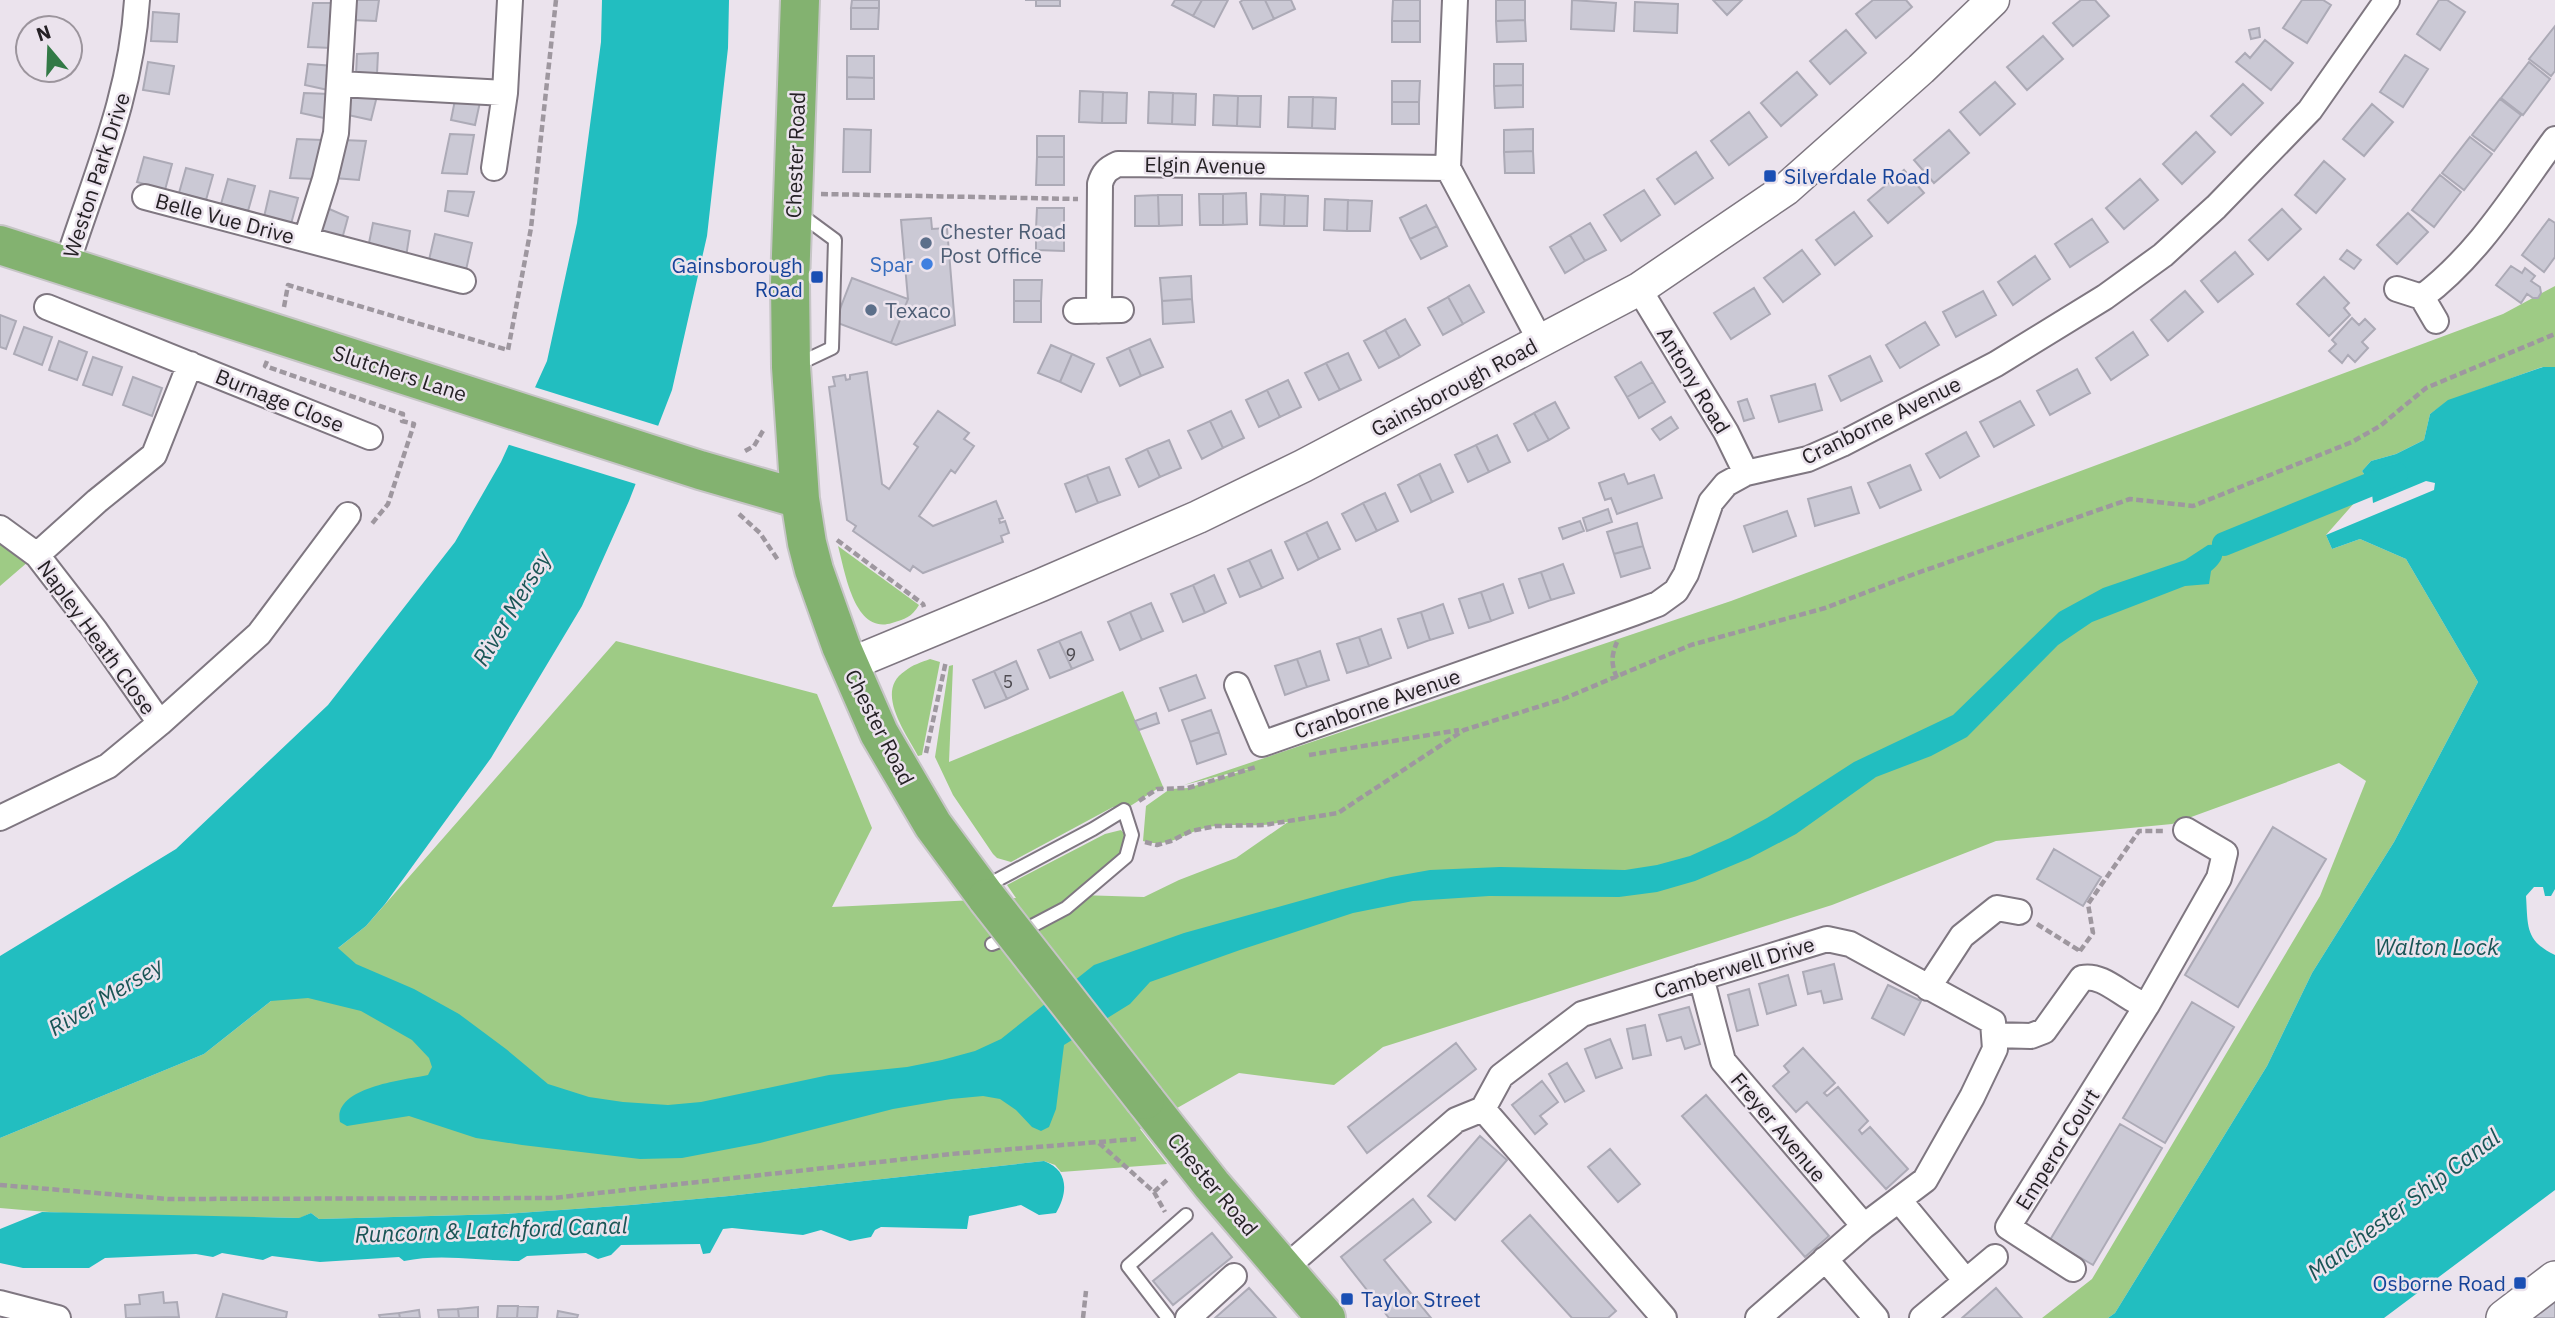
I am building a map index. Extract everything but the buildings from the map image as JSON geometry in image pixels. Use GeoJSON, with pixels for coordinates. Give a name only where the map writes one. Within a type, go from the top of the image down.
{"type":"FeatureCollection","features":[{"type":"Feature","properties":{"kind":"highway","name":"Chester Road"},"geometry":{"type":"LineString","coordinates":[[800,0],[790,283],[791,367],[800,499],[814,570],[848,666],[879,733],[919,803],[984,894],[1212,1185],[1326,1318]]}},
{"type":"Feature","properties":{"kind":"highway","name":"Slutchers Lane"},"geometry":{"type":"LineString","coordinates":[[0,245],[666,459],[800,499]]}},
{"type":"Feature","properties":{"kind":"main road"},"geometry":{"type":"LineString","coordinates":[[2504,1318],[2555,1279]]}},
{"type":"Feature","properties":{"kind":"street","name":"Weston Park Drive"},"geometry":{"type":"LineString","coordinates":[[66,267],[109,145],[123,96],[135,34],[136,0]]}},
{"type":"Feature","properties":{"kind":"street","name":"Belle Vue Drive"},"geometry":{"type":"LineString","coordinates":[[306,239],[336,133],[344,0]]}},
{"type":"Feature","properties":{"kind":"street"},"geometry":{"type":"LineString","coordinates":[[494,168],[505,93],[510,0]]}},
{"type":"Feature","properties":{"kind":"street"},"geometry":{"type":"LineString","coordinates":[[1455,0],[1448,167],[1541,342]]}},
{"type":"Feature","properties":{"kind":"street","name":"Gainsborough Road"},"geometry":{"type":"LineString","coordinates":[[848,666],[1198,517],[1303,466],[1639,289],[1786,189],[1921,69],[1993,0]]}},
{"type":"Feature","properties":{"kind":"street","name":"Cranborne Avenue"},"geometry":{"type":"LineString","coordinates":[[1237,685],[1262,744],[1668,599],[1682,582],[1711,502],[1726,484],[1746,473],[1808,459],[1842,444],[1996,363],[2105,297],[2163,255],[2245,178],[2310,110],[2388,0]]}},
{"type":"Feature","properties":{"kind":"street"},"geometry":{"type":"LineString","coordinates":[[340,84],[505,93]]}},
{"type":"Feature","properties":{"kind":"street"},"geometry":{"type":"LineString","coordinates":[[2422,297],[2447,278],[2481,242],[2555,139]]}},
{"type":"Feature","properties":{"kind":"street","name":"Elgin Avenue"},"geometry":{"type":"LineString","coordinates":[[1099,311],[1100,184],[1103,174],[1118,164],[1448,167]]}},
{"type":"Feature","properties":{"kind":"street","name":"Belle Vue Drive"},"geometry":{"type":"LineString","coordinates":[[145,197],[463,281]]}},
{"type":"Feature","properties":{"kind":"street","name":"Antony Road"},"geometry":{"type":"LineString","coordinates":[[1639,289],[1726,432],[1746,473]]}},
{"type":"Feature","properties":{"kind":"street"},"geometry":{"type":"LineString","coordinates":[[2397,289],[2422,297],[2436,321]]}},
{"type":"Feature","properties":{"kind":"street","name":"Burnage Close"},"geometry":{"type":"LineString","coordinates":[[47,307],[370,437]]}},
{"type":"Feature","properties":{"kind":"street","name":"Burnage Close"},"geometry":{"type":"LineString","coordinates":[[37,555],[154,455],[190,364]]}},
{"type":"Feature","properties":{"kind":"street","name":"Napley Heath Close"},"geometry":{"type":"LineString","coordinates":[[0,818],[108,766],[160,723],[259,634],[348,515]]}},
{"type":"Feature","properties":{"kind":"street","name":"Napley Heath Close"},"geometry":{"type":"LineString","coordinates":[[0,527],[37,555],[95,630],[160,723]]}},
{"type":"Feature","properties":{"kind":"street"},"geometry":{"type":"LineString","coordinates":[[1758,1318],[1864,1226],[1925,1180],[1972,1097],[1995,1049],[1994,1035],[2031,1036],[2044,1031],[2082,978],[2088,976],[2147,1005],[2219,878],[2225,853],[2186,830]]}},
{"type":"Feature","properties":{"kind":"street"},"geometry":{"type":"LineString","coordinates":[[1928,988],[1962,936],[1997,908],[2019,912]]}},
{"type":"Feature","properties":{"kind":"street","name":"Camberwell Drive"},"geometry":{"type":"LineString","coordinates":[[1483,1109],[1501,1076],[1583,1014],[1827,939],[1850,944],[1993,1022],[1994,1035]]}},
{"type":"Feature","properties":{"kind":"street","name":"Freyer Avenue"},"geometry":{"type":"LineString","coordinates":[[1701,977],[1723,1061],[1864,1226]]}},
{"type":"Feature","properties":{"kind":"street","name":"Emperor Court"},"geometry":{"type":"LineString","coordinates":[[2073,1269],[2008,1227],[2147,1005]]}},
{"type":"Feature","properties":{"kind":"street"},"geometry":{"type":"LineString","coordinates":[[1285,1268],[1456,1120],[1483,1109],[1664,1318]]}},
{"type":"Feature","properties":{"kind":"street"},"geometry":{"type":"LineString","coordinates":[[1899,1200],[1966,1281]]}},
{"type":"Feature","properties":{"kind":"street"},"geometry":{"type":"LineString","coordinates":[[1922,1318],[1995,1257]]}},
{"type":"Feature","properties":{"kind":"street"},"geometry":{"type":"LineString","coordinates":[[1825,1259],[1877,1318]]}},
{"type":"Feature","properties":{"kind":"street"},"geometry":{"type":"LineString","coordinates":[[1188,1318],[1234,1276]]}},
{"type":"Feature","properties":{"kind":"street"},"geometry":{"type":"LineString","coordinates":[[0,1303],[58,1318]]}},
{"type":"Feature","properties":{"kind":"lane"},"geometry":{"type":"LineString","coordinates":[[984,894],[1124,810],[1132,835],[1126,857],[1066,908],[992,944]]}},
{"type":"Feature","properties":{"kind":"lane"},"geometry":{"type":"LineString","coordinates":[[1168,1318],[1128,1266],[1186,1215]]}},
{"type":"Feature","properties":{"kind":"path"},"geometry":{"type":"LineString","coordinates":[[283,310],[288,285],[508,350],[531,229],[556,0]]}},
{"type":"Feature","properties":{"kind":"path"},"geometry":{"type":"LineString","coordinates":[[794,202],[1100,199]]}},
{"type":"Feature","properties":{"kind":"path"},"geometry":{"type":"LineString","coordinates":[[1305,755],[1464,730],[1563,699],[1690,645],[1825,608],[2130,499],[2193,506],[2353,442],[2380,426],[2426,387],[2555,334]]}},
{"type":"Feature","properties":{"kind":"path"},"geometry":{"type":"LineString","coordinates":[[269,357],[265,366],[403,414],[402,421],[414,424],[387,504],[362,536]]}},
{"type":"Feature","properties":{"kind":"path"},"geometry":{"type":"LineString","coordinates":[[734,510],[760,533],[774,551],[783,571]]}},
{"type":"Feature","properties":{"kind":"path"},"geometry":{"type":"LineString","coordinates":[[832,536],[923,604],[932,631]]}},
{"type":"Feature","properties":{"kind":"path"},"geometry":{"type":"LineString","coordinates":[[1617,678],[1612,665],[1612,655],[1618,640]]}},
{"type":"Feature","properties":{"kind":"path"},"geometry":{"type":"LineString","coordinates":[[925,760],[946,661]]}},
{"type":"Feature","properties":{"kind":"path"},"geometry":{"type":"LineString","coordinates":[[1132,835],[1157,845],[1191,831],[1216,825],[1264,825],[1338,813],[1464,730]]}},
{"type":"Feature","properties":{"kind":"path"},"geometry":{"type":"LineString","coordinates":[[1124,810],[1157,789],[1188,788],[1268,763]]}},
{"type":"Feature","properties":{"kind":"path"},"geometry":{"type":"LineString","coordinates":[[2080,951],[2093,933],[2088,904],[2139,831],[2186,830]]}},
{"type":"Feature","properties":{"kind":"path"},"geometry":{"type":"LineString","coordinates":[[2019,912],[2080,951],[2088,976]]}},
{"type":"Feature","properties":{"kind":"path"},"geometry":{"type":"LineString","coordinates":[[0,1185],[168,1199],[553,1198],[951,1154],[1146,1138]]}},
{"type":"Feature","properties":{"kind":"path"},"geometry":{"type":"LineString","coordinates":[[1098,1143],[1154,1192],[1170,1229]]}},
{"type":"Feature","properties":{"kind":"path"},"geometry":{"type":"LineString","coordinates":[[1154,1192],[1175,1172]]}},
{"type":"Feature","properties":{"kind":"path"},"geometry":{"type":"LineString","coordinates":[[1083,1318],[1086,1291]]}},
{"type":"Feature","properties":{"kind":"green space"},"geometry":{"type":"Polygon","coordinates":[[[2555,286],[2555,367],[2542,367],[2448,401],[2430,414],[2424,440],[2396,454],[2371,461],[2362,471],[2371,484],[2326,535],[2332,549],[2360,539],[2406,559],[2478,682],[2394,842],[2312,973],[2267,1066],[2115,1313],[2108,1318],[2042,1318],[2092,1279],[2320,896],[2366,781],[2339,763],[2172,824],[1996,841],[1832,905],[1383,1047],[1334,1085],[1239,1073],[1140,1129],[1167,1164],[1061,1172],[1055,1165],[1044,1161],[729,1196],[504,1214],[319,1219],[311,1213],[300,1218],[150,1216],[0,1208],[0,1138],[204,1054],[366,926],[616,641],[817,694],[872,828],[832,907],[1016,898],[1007,885],[1105,834],[1121,830],[1127,837],[1124,850],[1079,895],[1144,897],[1236,858],[1288,822],[1216,826],[1162,843],[1143,841],[1146,806],[1170,789],[1188,788],[1255,767],[1184,785],[1731,601],[2503,314],[2555,286]]]}},
{"type":"Feature","properties":{"kind":"green space"},"geometry":{"type":"Polygon","coordinates":[[[0,528],[36,555],[0,586],[0,528]]]}},
{"type":"Feature","properties":{"kind":"green space"},"geometry":{"type":"Polygon","coordinates":[[[838,546],[919,605],[914,612],[892,623],[879,624],[869,620],[853,598],[838,546]]]}},
{"type":"Feature","properties":{"kind":"green space"},"geometry":{"type":"Polygon","coordinates":[[[930,659],[940,662],[922,755],[918,756],[895,712],[892,689],[896,679],[905,671],[930,659]]]}},
{"type":"Feature","properties":{"kind":"green space"},"geometry":{"type":"Polygon","coordinates":[[[953,665],[949,762],[1123,691],[1164,789],[1157,789],[1124,810],[1113,807],[1011,862],[997,858],[953,795],[935,757],[949,666],[953,665]]]}},
{"type":"Feature","properties":{"kind":"water","name":"River Mersey"},"geometry":{"type":"Polygon","coordinates":[[[602,0],[729,0],[728,48],[707,236],[672,390],[629,501],[582,606],[491,758],[385,904],[366,926],[338,948],[356,964],[414,989],[459,1014],[548,1084],[589,1097],[668,1105],[701,1102],[829,1075],[907,1067],[975,1051],[1001,1039],[1094,965],[1184,933],[1339,890],[1430,870],[1500,867],[1625,870],[1690,856],[1767,818],[1854,762],[1953,715],[2059,612],[2103,588],[2185,560],[2208,545],[2221,544],[2221,559],[2211,571],[2209,584],[2185,586],[2092,622],[2058,645],[1967,737],[1931,756],[1876,777],[1796,834],[1750,858],[1695,881],[1657,892],[1619,897],[1489,896],[1413,901],[1353,913],[1150,982],[1130,1004],[1064,1045],[1056,1109],[1049,1127],[1041,1131],[1032,1127],[1016,1110],[1000,1099],[983,1096],[893,1109],[760,1143],[682,1158],[640,1159],[476,1138],[409,1116],[347,1126],[340,1122],[340,1110],[358,1093],[372,1087],[428,1075],[432,1067],[429,1058],[412,1040],[361,1011],[308,998],[271,1001],[204,1054],[0,1138],[0,956],[176,849],[328,705],[455,542],[501,462],[547,361],[577,223],[601,42],[602,0]]]}},
{"type":"Feature","properties":{"kind":"water","name":"Walton Lock"},"geometry":{"type":"Polygon","coordinates":[[[2543,367],[2555,367],[2555,889],[2551,896],[2545,896],[2543,887],[2534,887],[2526,896],[2528,924],[2533,938],[2545,950],[2555,955],[2555,1190],[2384,1318],[2108,1318],[2115,1313],[2267,1066],[2312,973],[2394,842],[2478,682],[2406,559],[2360,539],[2332,549],[2326,535],[2434,490],[2435,483],[2426,481],[2373,503],[2371,484],[2362,471],[2371,461],[2396,454],[2424,440],[2430,414],[2448,400],[2543,367]]]}},
{"type":"Feature","properties":{"kind":"water","name":"Runcorn & Latchford Canal"},"geometry":{"type":"Polygon","coordinates":[[[1044,1161],[1058,1170],[1064,1183],[1063,1198],[1056,1213],[1039,1215],[1021,1205],[969,1216],[967,1229],[881,1227],[875,1230],[871,1237],[850,1241],[821,1230],[803,1235],[732,1228],[723,1229],[710,1253],[703,1254],[700,1244],[621,1245],[611,1255],[598,1259],[586,1253],[527,1256],[519,1261],[447,1257],[404,1261],[399,1257],[320,1262],[272,1256],[263,1260],[222,1253],[213,1257],[196,1254],[105,1258],[89,1268],[23,1268],[0,1263],[0,1229],[42,1212],[299,1218],[311,1213],[319,1219],[505,1214],[729,1196],[1044,1161]]]}},
{"type":"Feature","properties":{"kind":"pier"},"geometry":{"type":"Polygon","coordinates":[[[531,386],[662,427],[639,485],[506,444],[531,386]]]}},
{"type":"Feature","properties":{"kind":"waterway","name":"Walton Lock"},"geometry":{"type":"LineString","coordinates":[[2224,544],[2396,474]]}},
{"type":"Feature","properties":{"kind":"place","name":"Silverdale Road"},"geometry":{"type":"Point","coordinates":[1770,176]}},
{"type":"Feature","properties":{"kind":"place","name":"Chester Road Post Office"},"geometry":{"type":"Point","coordinates":[926,243]}},
{"type":"Feature","properties":{"kind":"place","name":"Spar"},"geometry":{"type":"Point","coordinates":[927,264]}},
{"type":"Feature","properties":{"kind":"place","name":"Gainsborough Road"},"geometry":{"type":"Point","coordinates":[817,277]}},
{"type":"Feature","properties":{"kind":"place","name":"Texaco"},"geometry":{"type":"Point","coordinates":[871,310]}},
{"type":"Feature","properties":{"kind":"place","name":"Osborne Road"},"geometry":{"type":"Point","coordinates":[2520,1283]}},
{"type":"Feature","properties":{"kind":"place","name":"Taylor Street"},"geometry":{"type":"Point","coordinates":[1347,1299]}},
{"type":"Feature","properties":{"kind":"water label","name":"Manchester Ship Canal"},"geometry":{"type":"Point","coordinates":[2403,1204]}}]}
